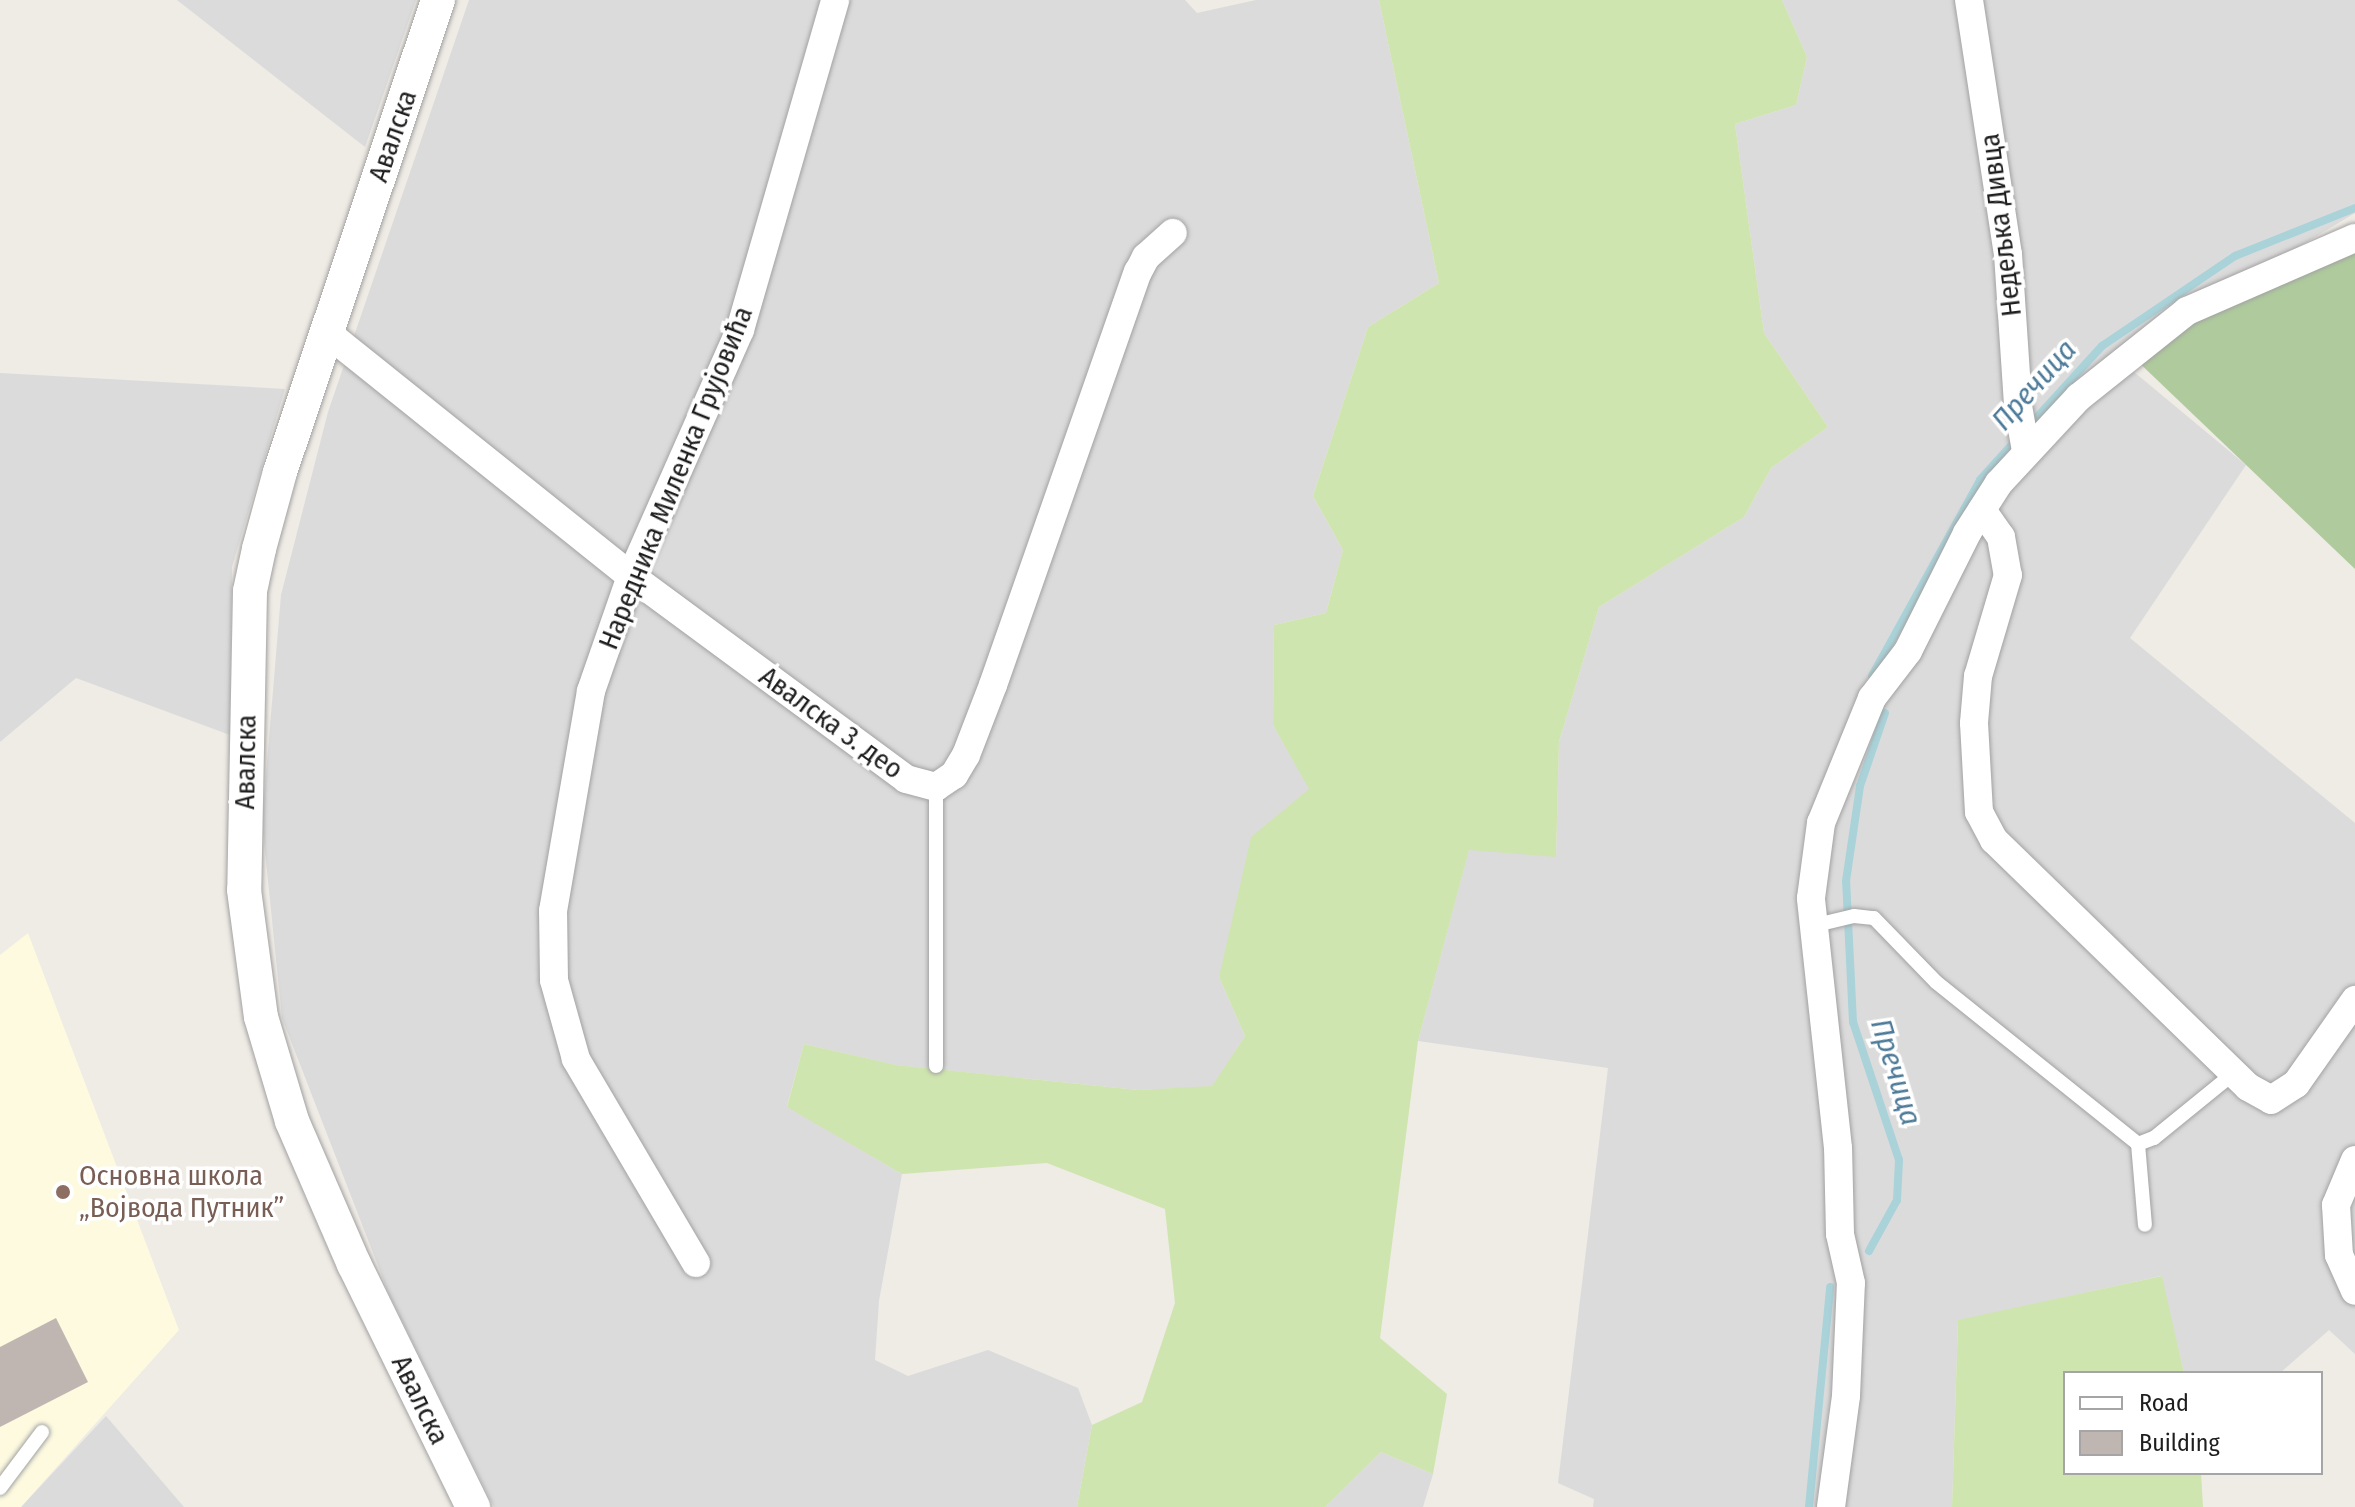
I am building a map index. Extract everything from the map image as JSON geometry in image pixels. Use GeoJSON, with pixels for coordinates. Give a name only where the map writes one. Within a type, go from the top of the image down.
{"type":"FeatureCollection","features":[{"type":"Feature","properties":{"kind":"street","name":"Авалска"},"geometry":{"type":"LineString","coordinates":[[438,0],[280,472],[250,591],[247,928],[261,1017],[292,1121],[354,1264],[473,1507]]}},
{"type":"Feature","properties":{"kind":"street","name":"Наредника Миленка Грујовића"},"geometry":{"type":"LineString","coordinates":[[696,1263],[576,1059],[554,980],[553,911],[579,740],[631,576],[740,330],[835,0]]}},
{"type":"Feature","properties":{"kind":"street","name":"Недељка Дивца"},"geometry":{"type":"LineString","coordinates":[[1969,0],[2008,254],[2019,412],[2026,450]]}},
{"type":"Feature","properties":{"kind":"street","name":"Авалска 3. део"},"geometry":{"type":"LineString","coordinates":[[326,332],[631,576],[906,779],[936,787],[954,775],[966,755],[1138,272],[1146,257],[1173,233]]}},
{"type":"Feature","properties":{"kind":"street"},"geometry":{"type":"LineString","coordinates":[[1831,1507],[1846,1396],[1851,1283],[1840,1234],[1838,1148],[1823,924],[1812,868],[1821,823],[1872,698],[1908,651],[1982,510],[2026,450],[2079,397],[2187,311],[2355,238]]}},
{"type":"Feature","properties":{"kind":"street"},"geometry":{"type":"LineString","coordinates":[[1982,510],[2001,537],[2008,575],[1978,676],[1974,723],[1979,812],[1994,840],[2234,1073],[2271,1100],[2296,1084],[2355,1000]]}},
{"type":"Feature","properties":{"kind":"street"},"geometry":{"type":"LineString","coordinates":[[2355,1160],[2336,1205],[2339,1255],[2355,1291]]}},
{"type":"Feature","properties":{"kind":"lane"},"geometry":{"type":"LineString","coordinates":[[936,787],[936,1066]]}},
{"type":"Feature","properties":{"kind":"lane"},"geometry":{"type":"LineString","coordinates":[[1823,924],[1854,916],[1874,918],[1936,982],[2138,1144],[2145,1225]]}},
{"type":"Feature","properties":{"kind":"lane"},"geometry":{"type":"LineString","coordinates":[[2138,1144],[2154,1138],[2234,1073]]}},
{"type":"Feature","properties":{"kind":"lane"},"geometry":{"type":"LineString","coordinates":[[0,1488],[42,1432]]}},
{"type":"Feature","properties":{"kind":"shaded area"},"geometry":{"type":"Polygon","coordinates":[[[177,0],[416,0],[365,147],[177,0]]]}},
{"type":"Feature","properties":{"kind":"shaded area"},"geometry":{"type":"Polygon","coordinates":[[[469,0],[1185,0],[1197,13],[1256,0],[1379,0],[1439,283],[1368,327],[1313,496],[1343,550],[1326,613],[1274,625],[1273,725],[1310,789],[1219,977],[1245,1036],[1212,1087],[1138,1090],[895,1065],[804,1044],[787,1106],[902,1174],[879,1301],[875,1360],[908,1376],[988,1350],[1078,1388],[1092,1425],[1077,1507],[494,1507],[389,1294],[282,1018],[262,822],[281,595],[328,412],[469,0]]]}},
{"type":"Feature","properties":{"kind":"shaded area"},"geometry":{"type":"Polygon","coordinates":[[[1782,0],[2355,0],[2355,213],[2116,357],[2246,465],[2130,638],[2355,823],[2355,1354],[2329,1330],[2282,1371],[2184,1371],[2161,1276],[1958,1321],[1952,1507],[1593,1507],[1594,1499],[1558,1483],[1608,1068],[1418,1041],[1469,849],[1556,856],[1559,742],[1599,607],[1744,517],[1771,468],[1828,427],[1764,333],[1735,124],[1796,105],[1807,57],[1782,0]]]}},
{"type":"Feature","properties":{"kind":"shaded area"},"geometry":{"type":"Polygon","coordinates":[[[0,373],[285,389],[232,567],[230,735],[76,678],[0,742],[0,373]]]}},
{"type":"Feature","properties":{"kind":"shaded area","name":"Основна школа „Војвода Путник”"},"geometry":{"type":"Polygon","coordinates":[[[28,933],[179,1330],[21,1507],[0,1507],[0,955],[28,933]]]}},
{"type":"Feature","properties":{"kind":"shaded area"},"geometry":{"type":"Polygon","coordinates":[[[106,1416],[184,1507],[21,1507],[106,1416]]]}},
{"type":"Feature","properties":{"kind":"shaded area"},"geometry":{"type":"Polygon","coordinates":[[[1381,1452],[1433,1474],[1423,1507],[1325,1507],[1381,1452]]]}},
{"type":"Feature","properties":{"kind":"green space"},"geometry":{"type":"Polygon","coordinates":[[[1379,0],[1782,0],[1807,57],[1796,105],[1735,124],[1764,333],[1828,427],[1771,468],[1744,517],[1599,607],[1559,742],[1556,857],[1469,850],[1418,1041],[1380,1338],[1447,1394],[1433,1474],[1381,1452],[1325,1507],[1077,1507],[1092,1425],[1142,1402],[1175,1303],[1165,1209],[1047,1163],[902,1174],[787,1107],[804,1044],[896,1065],[1138,1090],[1212,1086],[1245,1036],[1219,977],[1251,837],[1309,789],[1273,725],[1274,625],[1326,613],[1343,550],[1313,496],[1368,327],[1439,283],[1379,0]]]}},
{"type":"Feature","properties":{"kind":"green space"},"geometry":{"type":"Polygon","coordinates":[[[2355,231],[2355,569],[2131,355],[2355,231]]]}},
{"type":"Feature","properties":{"kind":"green space"},"geometry":{"type":"Polygon","coordinates":[[[2162,1276],[2184,1371],[2063,1371],[2063,1475],[2201,1475],[2203,1507],[1952,1507],[1958,1320],[2162,1276]]]}},
{"type":"Feature","properties":{"kind":"building"},"geometry":{"type":"Polygon","coordinates":[[[56,1318],[88,1382],[0,1427],[0,1347],[56,1318]]]}},
{"type":"Feature","properties":{"kind":"waterway","name":"Пречица"},"geometry":{"type":"LineString","coordinates":[[2028,427],[2102,346],[2235,256],[2355,208]]}},
{"type":"Feature","properties":{"kind":"waterway","name":"Пречица"},"geometry":{"type":"LineString","coordinates":[[1872,676],[1980,480],[2016,440]]}},
{"type":"Feature","properties":{"kind":"waterway","name":"Пречица"},"geometry":{"type":"LineString","coordinates":[[1869,1251],[1897,1200],[1899,1160],[1853,1022],[1846,881],[1860,786],[1885,713]]}},
{"type":"Feature","properties":{"kind":"waterway","name":"Пречица"},"geometry":{"type":"LineString","coordinates":[[1809,1507],[1830,1287]]}},
{"type":"Feature","properties":{"kind":"place","name":"Основна школа „Војвода Путник”"},"geometry":{"type":"Point","coordinates":[63,1192]}}]}
